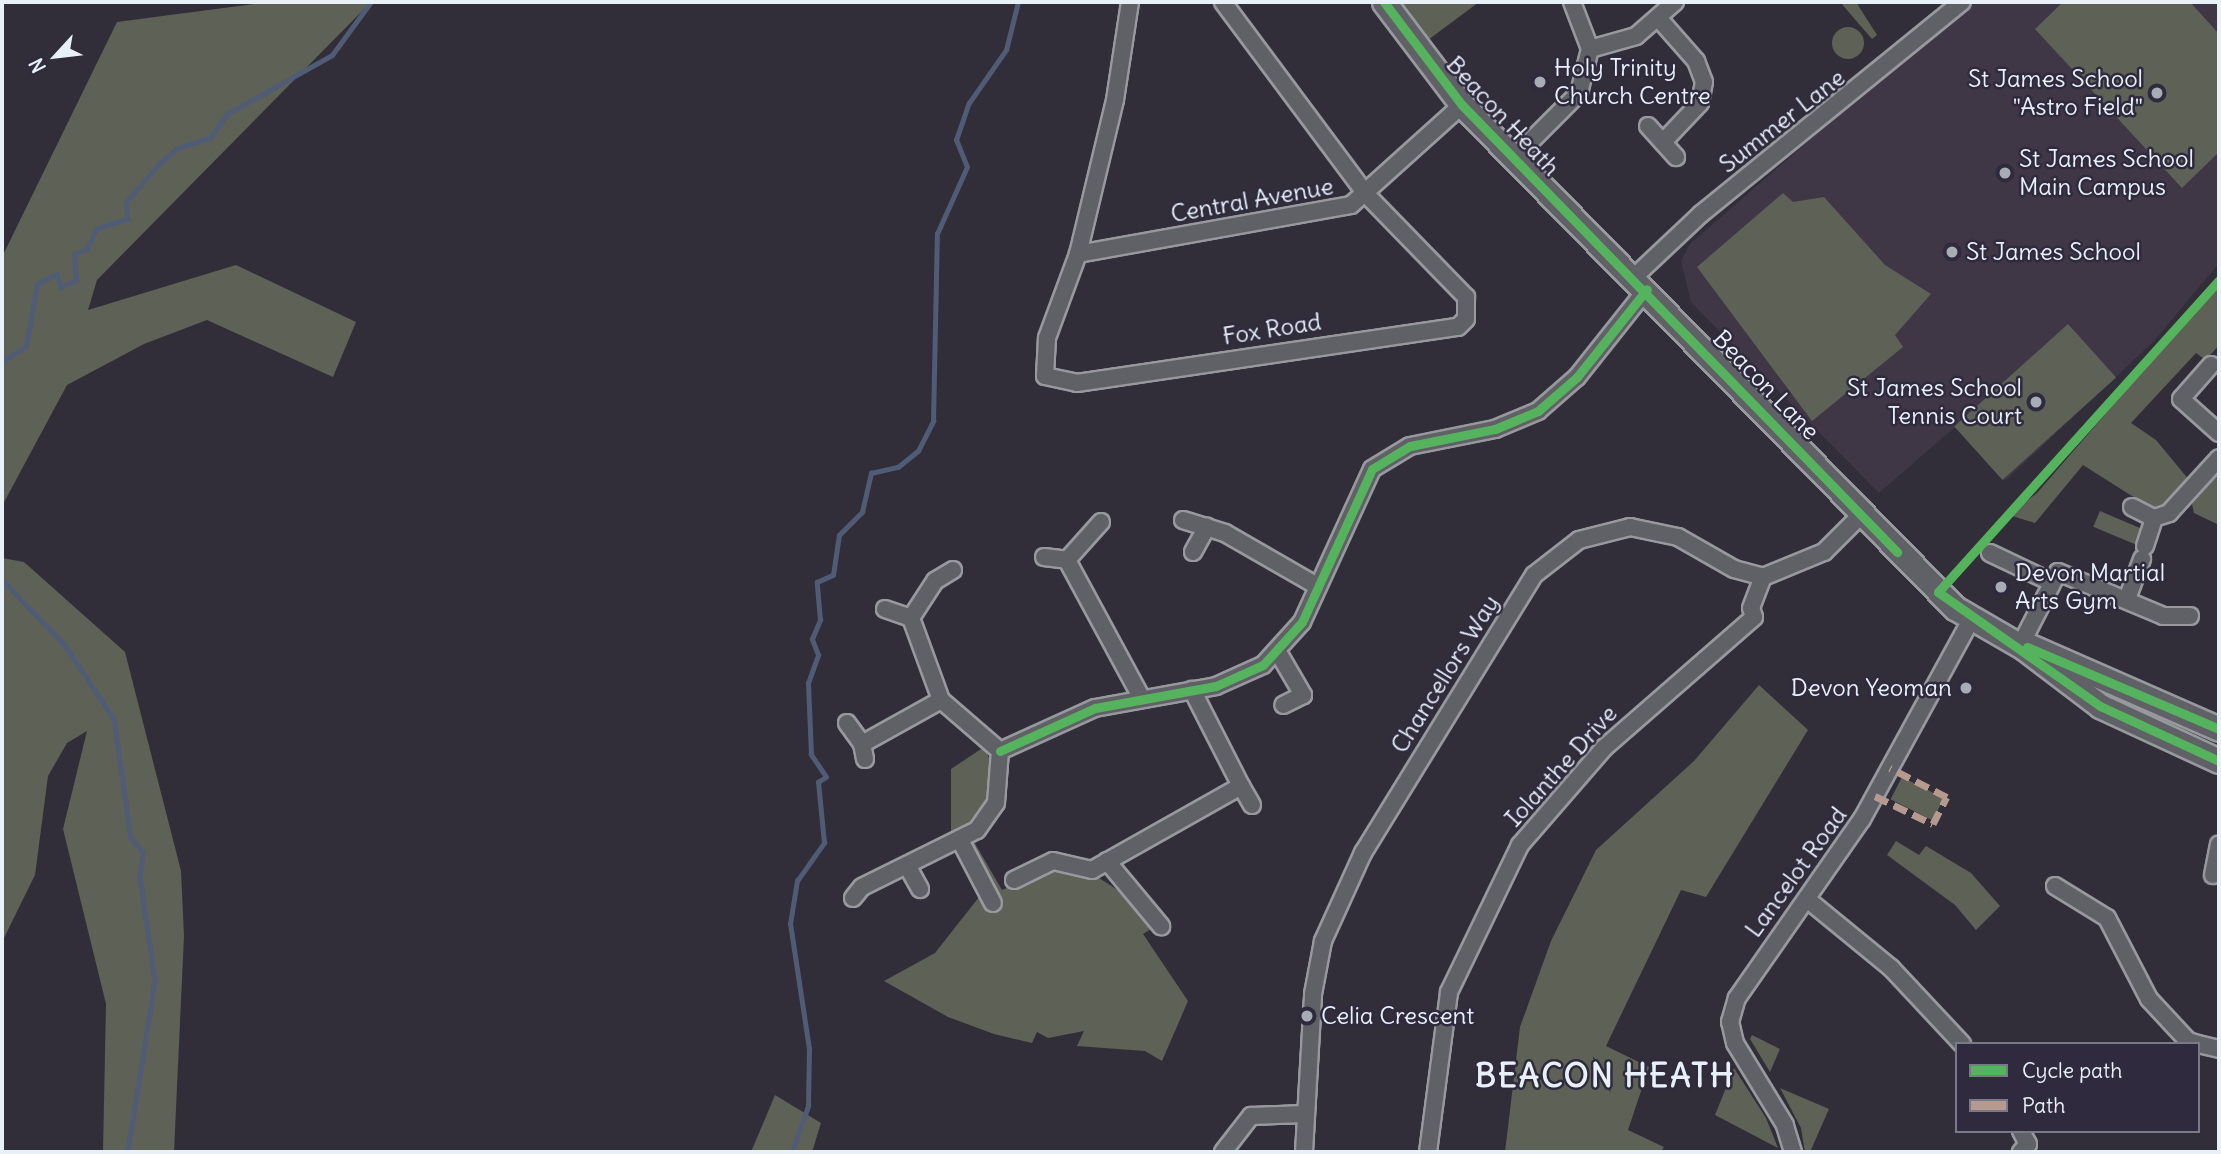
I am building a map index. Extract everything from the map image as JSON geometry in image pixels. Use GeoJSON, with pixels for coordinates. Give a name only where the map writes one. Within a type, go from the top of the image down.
{"type":"FeatureCollection","features":[{"type":"Feature","properties":{"kind":"street"},"geometry":{"type":"LineString","coordinates":[[1079,254],[1130,2]]}},
{"type":"Feature","properties":{"kind":"street"},"geometry":{"type":"LineString","coordinates":[[1223,2],[1366,194]]}},
{"type":"Feature","properties":{"kind":"street","name":"Beacon Heath"},"geometry":{"type":"LineString","coordinates":[[1384,2],[1462,105],[1604,249]]}},
{"type":"Feature","properties":{"kind":"street"},"geometry":{"type":"LineString","coordinates":[[1514,158],[1578,93],[1590,49],[1572,2]]}},
{"type":"Feature","properties":{"kind":"street"},"geometry":{"type":"LineString","coordinates":[[1590,49],[1636,36],[1660,20],[1675,2]]}},
{"type":"Feature","properties":{"kind":"street","name":"Summer Lane"},"geometry":{"type":"LineString","coordinates":[[1000,751],[1095,708],[1232,681],[1278,652],[1302,622],[1372,469],[1410,446],[1495,429],[1553,401],[1640,284],[1700,214],[1962,2]]}},
{"type":"Feature","properties":{"kind":"street"},"geometry":{"type":"LineString","coordinates":[[1660,20],[1696,61],[1704,82],[1700,103],[1663,142]]}},
{"type":"Feature","properties":{"kind":"street","name":"Beacon Heath"},"geometry":{"type":"LineString","coordinates":[[1412,148],[1462,105]]}},
{"type":"Feature","properties":{"kind":"street"},"geometry":{"type":"LineString","coordinates":[[1648,126],[1676,157]]}},
{"type":"Feature","properties":{"kind":"street","name":"Central Avenue"},"geometry":{"type":"LineString","coordinates":[[1079,254],[1351,205],[1366,194],[1412,148]]}},
{"type":"Feature","properties":{"kind":"street","name":"Fox Road"},"geometry":{"type":"LineString","coordinates":[[1079,254],[1047,338],[1041,367],[1051,382],[1077,383],[1458,327],[1466,319],[1466,296],[1366,194]]}},
{"type":"Feature","properties":{"kind":"street","name":"Beacon Lane"},"geometry":{"type":"LineString","coordinates":[[1604,249],[1861,514],[1971,620],[2022,647],[2100,706],[2219,761]]}},
{"type":"Feature","properties":{"kind":"street"},"geometry":{"type":"LineString","coordinates":[[2211,365],[2181,399],[2219,433]]}},
{"type":"Feature","properties":{"kind":"street"},"geometry":{"type":"LineString","coordinates":[[2127,598],[2154,518],[2175,508],[2219,458]]}},
{"type":"Feature","properties":{"kind":"street"},"geometry":{"type":"LineString","coordinates":[[2132,507],[2154,518]]}},
{"type":"Feature","properties":{"kind":"street"},"geometry":{"type":"LineString","coordinates":[[1763,576],[1824,552],[1861,514]]}},
{"type":"Feature","properties":{"kind":"street"},"geometry":{"type":"LineString","coordinates":[[1183,520],[1207,527],[1317,586]]}},
{"type":"Feature","properties":{"kind":"street"},"geometry":{"type":"LineString","coordinates":[[1068,560],[1101,522]]}},
{"type":"Feature","properties":{"kind":"street"},"geometry":{"type":"LineString","coordinates":[[1193,552],[1207,527]]}},
{"type":"Feature","properties":{"kind":"street","name":"Chancellors Way"},"geometry":{"type":"LineString","coordinates":[[1305,1146],[1305,1114],[1323,941],[1370,842],[1534,575],[1578,540],[1630,527],[1678,537],[1734,569],[1763,576]]}},
{"type":"Feature","properties":{"kind":"street"},"geometry":{"type":"LineString","coordinates":[[1990,552],[2051,582]]}},
{"type":"Feature","properties":{"kind":"street"},"geometry":{"type":"LineString","coordinates":[[1044,557],[1068,560]]}},
{"type":"Feature","properties":{"kind":"street"},"geometry":{"type":"LineString","coordinates":[[1068,560],[1141,697]]}},
{"type":"Feature","properties":{"kind":"street"},"geometry":{"type":"LineString","coordinates":[[911,618],[935,581],[953,570]]}},
{"type":"Feature","properties":{"kind":"street"},"geometry":{"type":"LineString","coordinates":[[2022,647],[2051,582],[2066,572],[2163,616],[2190,616]]}},
{"type":"Feature","properties":{"kind":"street","name":"Iolanthe Drive"},"geometry":{"type":"LineString","coordinates":[[1428,1152],[1449,992],[1520,845],[1604,748],[1754,617],[1751,608],[1763,576]]}},
{"type":"Feature","properties":{"kind":"street"},"geometry":{"type":"LineString","coordinates":[[885,609],[911,618]]}},
{"type":"Feature","properties":{"kind":"street"},"geometry":{"type":"LineString","coordinates":[[853,898],[862,887],[909,869],[977,830],[996,803],[1000,751],[941,700],[911,618]]}},
{"type":"Feature","properties":{"kind":"street","name":"Lancelot Road"},"geometry":{"type":"LineString","coordinates":[[1793,1152],[1730,1021],[1757,964],[1808,900],[1863,819],[1971,620]]}},
{"type":"Feature","properties":{"kind":"street","name":"Beacon Lane"},"geometry":{"type":"LineString","coordinates":[[2022,647],[2032,645],[2219,729]]}},
{"type":"Feature","properties":{"kind":"street"},"geometry":{"type":"LineString","coordinates":[[1278,652],[1310,692],[1283,705]]}},
{"type":"Feature","properties":{"kind":"street"},"geometry":{"type":"LineString","coordinates":[[1192,690],[1252,805]]}},
{"type":"Feature","properties":{"kind":"street"},"geometry":{"type":"LineString","coordinates":[[847,723],[864,752],[941,700]]}},
{"type":"Feature","properties":{"kind":"street"},"geometry":{"type":"LineString","coordinates":[[1014,880],[1053,861],[1086,870],[1241,786]]}},
{"type":"Feature","properties":{"kind":"street"},"geometry":{"type":"LineString","coordinates":[[960,840],[993,904]]}},
{"type":"Feature","properties":{"kind":"street"},"geometry":{"type":"LineString","coordinates":[[2213,875],[2219,845]]}},
{"type":"Feature","properties":{"kind":"street"},"geometry":{"type":"LineString","coordinates":[[1107,861],[1161,926]]}},
{"type":"Feature","properties":{"kind":"street"},"geometry":{"type":"LineString","coordinates":[[909,869],[920,889]]}},
{"type":"Feature","properties":{"kind":"street"},"geometry":{"type":"LineString","coordinates":[[2055,886],[2107,918],[2149,999],[2196,1042]]}},
{"type":"Feature","properties":{"kind":"street"},"geometry":{"type":"LineString","coordinates":[[1808,900],[1891,968],[1960,1042]]}},
{"type":"Feature","properties":{"kind":"street"},"geometry":{"type":"LineString","coordinates":[[2200,1044],[2219,1049]]}},
{"type":"Feature","properties":{"kind":"street"},"geometry":{"type":"LineString","coordinates":[[1223,1152],[1251,1116],[1305,1114]]}},
{"type":"Feature","properties":{"kind":"street"},"geometry":{"type":"LineString","coordinates":[[1305,1146],[1317,1152]]}},
{"type":"Feature","properties":{"kind":"shaded area"},"geometry":{"type":"Polygon","coordinates":[[[269,2],[371,2],[97,280],[88,310],[236,265],[356,322],[333,377],[207,320],[144,344],[67,385],[2,506],[2,257],[117,22],[269,2]]]}},
{"type":"Feature","properties":{"kind":"shaded area"},"geometry":{"type":"Polygon","coordinates":[[[1399,2],[1479,2],[1428,40],[1399,2]]]}},
{"type":"Feature","properties":{"kind":"shaded area"},"geometry":{"type":"Polygon","coordinates":[[[1840,2],[1856,2],[1877,35],[1872,39],[1840,2]]]}},
{"type":"Feature","properties":{"kind":"shaded area","name":"St James School"},"geometry":{"type":"Polygon","coordinates":[[[1968,2],[2219,2],[2219,263],[2154,341],[2005,481],[1955,427],[1879,493],[1691,302],[1681,261],[1690,244],[1968,2]]]}},
{"type":"Feature","properties":{"kind":"shaded area","name":"St James School \"Astro Field\""},"geometry":{"type":"Polygon","coordinates":[[[2063,2],[2190,2],[2219,34],[2219,152],[2182,188],[2035,29],[2063,2]]]}},
{"type":"Feature","properties":{"kind":"shaded area"},"geometry":{"type":"Polygon","coordinates":[[[1848,27],[1859,32],[1864,43],[1859,54],[1848,59],[1837,54],[1832,43],[1837,32],[1848,27]]]}},
{"type":"Feature","properties":{"kind":"shaded area"},"geometry":{"type":"Polygon","coordinates":[[[1783,193],[1793,202],[1824,197],[1885,265],[1931,294],[1895,335],[1903,347],[1812,421],[1697,267],[1783,193]]]}},
{"type":"Feature","properties":{"kind":"shaded area"},"geometry":{"type":"Polygon","coordinates":[[[2219,283],[2219,345],[2206,360],[2196,353],[2131,423],[2156,440],[2190,481],[2167,506],[2154,510],[2083,465],[2035,523],[2009,515],[2037,493],[2219,283]]]}},
{"type":"Feature","properties":{"kind":"shaded area","name":"St James School Tennis Court"},"geometry":{"type":"Polygon","coordinates":[[[2068,324],[2116,378],[2002,480],[1954,426],[2068,324]]]}},
{"type":"Feature","properties":{"kind":"shaded area"},"geometry":{"type":"Polygon","coordinates":[[[2219,472],[2219,525],[2194,513],[2192,504],[2219,472]]]}},
{"type":"Feature","properties":{"kind":"shaded area"},"geometry":{"type":"Polygon","coordinates":[[[2100,511],[2145,530],[2138,546],[2093,527],[2100,511]]]}},
{"type":"Feature","properties":{"kind":"shaded area"},"geometry":{"type":"Polygon","coordinates":[[[2,558],[24,562],[125,652],[181,871],[184,936],[174,1152],[103,1152],[106,1004],[63,829],[87,731],[67,743],[48,776],[35,875],[2,942],[2,558]]]}},
{"type":"Feature","properties":{"kind":"shaded area"},"geometry":{"type":"Polygon","coordinates":[[[1759,685],[1808,730],[1706,897],[1681,890],[1606,1046],[1649,1067],[1628,1130],[1664,1147],[1661,1152],[1505,1152],[1520,1027],[1551,941],[1596,850],[1694,761],[1759,685]]]}},
{"type":"Feature","properties":{"kind":"shaded area"},"geometry":{"type":"Polygon","coordinates":[[[984,747],[994,769],[990,799],[974,823],[951,838],[951,769],[984,747]]]}},
{"type":"Feature","properties":{"kind":"shaded area"},"geometry":{"type":"Polygon","coordinates":[[[1902,777],[1944,798],[1933,821],[1891,799],[1902,777]]]}},
{"type":"Feature","properties":{"kind":"shaded area"},"geometry":{"type":"Polygon","coordinates":[[[973,840],[1002,890],[1061,865],[1093,874],[1142,906],[1151,929],[1143,934],[1188,1001],[1162,1061],[1145,1051],[1077,1046],[1084,1031],[1048,1038],[1037,1032],[1032,1043],[994,1034],[948,1017],[884,981],[935,953],[983,892],[959,847],[973,840]]]}},
{"type":"Feature","properties":{"kind":"shaded area"},"geometry":{"type":"Polygon","coordinates":[[[1896,841],[1919,855],[1926,846],[1971,873],[2000,906],[1976,930],[1955,905],[1887,855],[1896,841]]]}},
{"type":"Feature","properties":{"kind":"shaded area"},"geometry":{"type":"Polygon","coordinates":[[[1752,1035],[1780,1049],[1770,1072],[1750,1039],[1752,1035]]]}},
{"type":"Feature","properties":{"kind":"shaded area"},"geometry":{"type":"Polygon","coordinates":[[[1734,1068],[1766,1118],[1778,1148],[1715,1115],[1734,1068]]]}},
{"type":"Feature","properties":{"kind":"shaded area"},"geometry":{"type":"Polygon","coordinates":[[[1780,1088],[1829,1109],[1810,1152],[1805,1152],[1801,1128],[1780,1088]]]}},
{"type":"Feature","properties":{"kind":"shaded area"},"geometry":{"type":"Polygon","coordinates":[[[775,1095],[821,1123],[812,1152],[751,1152],[775,1095]]]}},
{"type":"Feature","properties":{"kind":"waterway"},"geometry":{"type":"LineString","coordinates":[[2,362],[26,346],[37,284],[57,274],[61,287],[76,280],[74,254],[87,249],[96,229],[127,219],[126,202],[161,162],[178,148],[211,137],[227,114],[332,55],[371,2]]}},
{"type":"Feature","properties":{"kind":"waterway"},"geometry":{"type":"LineString","coordinates":[[792,1152],[808,1106],[809,1049],[790,924],[797,881],[824,843],[818,782],[826,777],[811,755],[808,683],[818,655],[812,639],[820,620],[817,582],[833,575],[839,535],[862,512],[871,473],[898,467],[918,451],[933,421],[937,234],[967,167],[956,140],[969,103],[1006,50],[1018,2]]}},
{"type":"Feature","properties":{"kind":"waterway"},"geometry":{"type":"LineString","coordinates":[[2,579],[64,644],[114,719],[131,838],[143,852],[140,877],[155,981],[128,1152]]}},
{"type":"Feature","properties":{"kind":"marked path"},"geometry":{"type":"LineString","coordinates":[[1875,796],[1933,824],[1947,797],[1890,768]]}},
{"type":"Feature","properties":{"kind":"cycle path"},"geometry":{"type":"LineString","coordinates":[[1384,2],[1462,105],[1897,552]]}},
{"type":"Feature","properties":{"kind":"cycle path"},"geometry":{"type":"LineString","coordinates":[[2219,280],[1938,592],[2100,706],[2219,761]]}},
{"type":"Feature","properties":{"kind":"cycle path"},"geometry":{"type":"LineString","coordinates":[[1000,751],[1095,708],[1216,686],[1263,665],[1302,622],[1372,469],[1410,446],[1495,429],[1538,411],[1577,377],[1647,289]]}},
{"type":"Feature","properties":{"kind":"cycle path"},"geometry":{"type":"LineString","coordinates":[[2027,647],[2219,729]]}},
{"type":"Feature","properties":{"kind":"place","name":"Holy Trinity Church Centre"},"geometry":{"type":"Point","coordinates":[1540,82]}},
{"type":"Feature","properties":{"kind":"place","name":"St James School \"Astro Field\""},"geometry":{"type":"Point","coordinates":[2157,93]}},
{"type":"Feature","properties":{"kind":"place","name":"St James School Main Campus"},"geometry":{"type":"Point","coordinates":[2005,173]}},
{"type":"Feature","properties":{"kind":"place","name":"St James School"},"geometry":{"type":"Point","coordinates":[1952,252]}},
{"type":"Feature","properties":{"kind":"place","name":"St James School Tennis Court"},"geometry":{"type":"Point","coordinates":[2036,402]}},
{"type":"Feature","properties":{"kind":"place","name":"Devon Martial Arts Gym"},"geometry":{"type":"Point","coordinates":[2001,587]}},
{"type":"Feature","properties":{"kind":"place","name":"Devon Yeoman"},"geometry":{"type":"Point","coordinates":[1966,688]}},
{"type":"Feature","properties":{"kind":"place","name":"Celia Crescent"},"geometry":{"type":"Point","coordinates":[1307,1016]}},
{"type":"Feature","properties":{"kind":"district","name":"BEACON HEATH"},"geometry":{"type":"Point","coordinates":[1605,1076]}}]}
